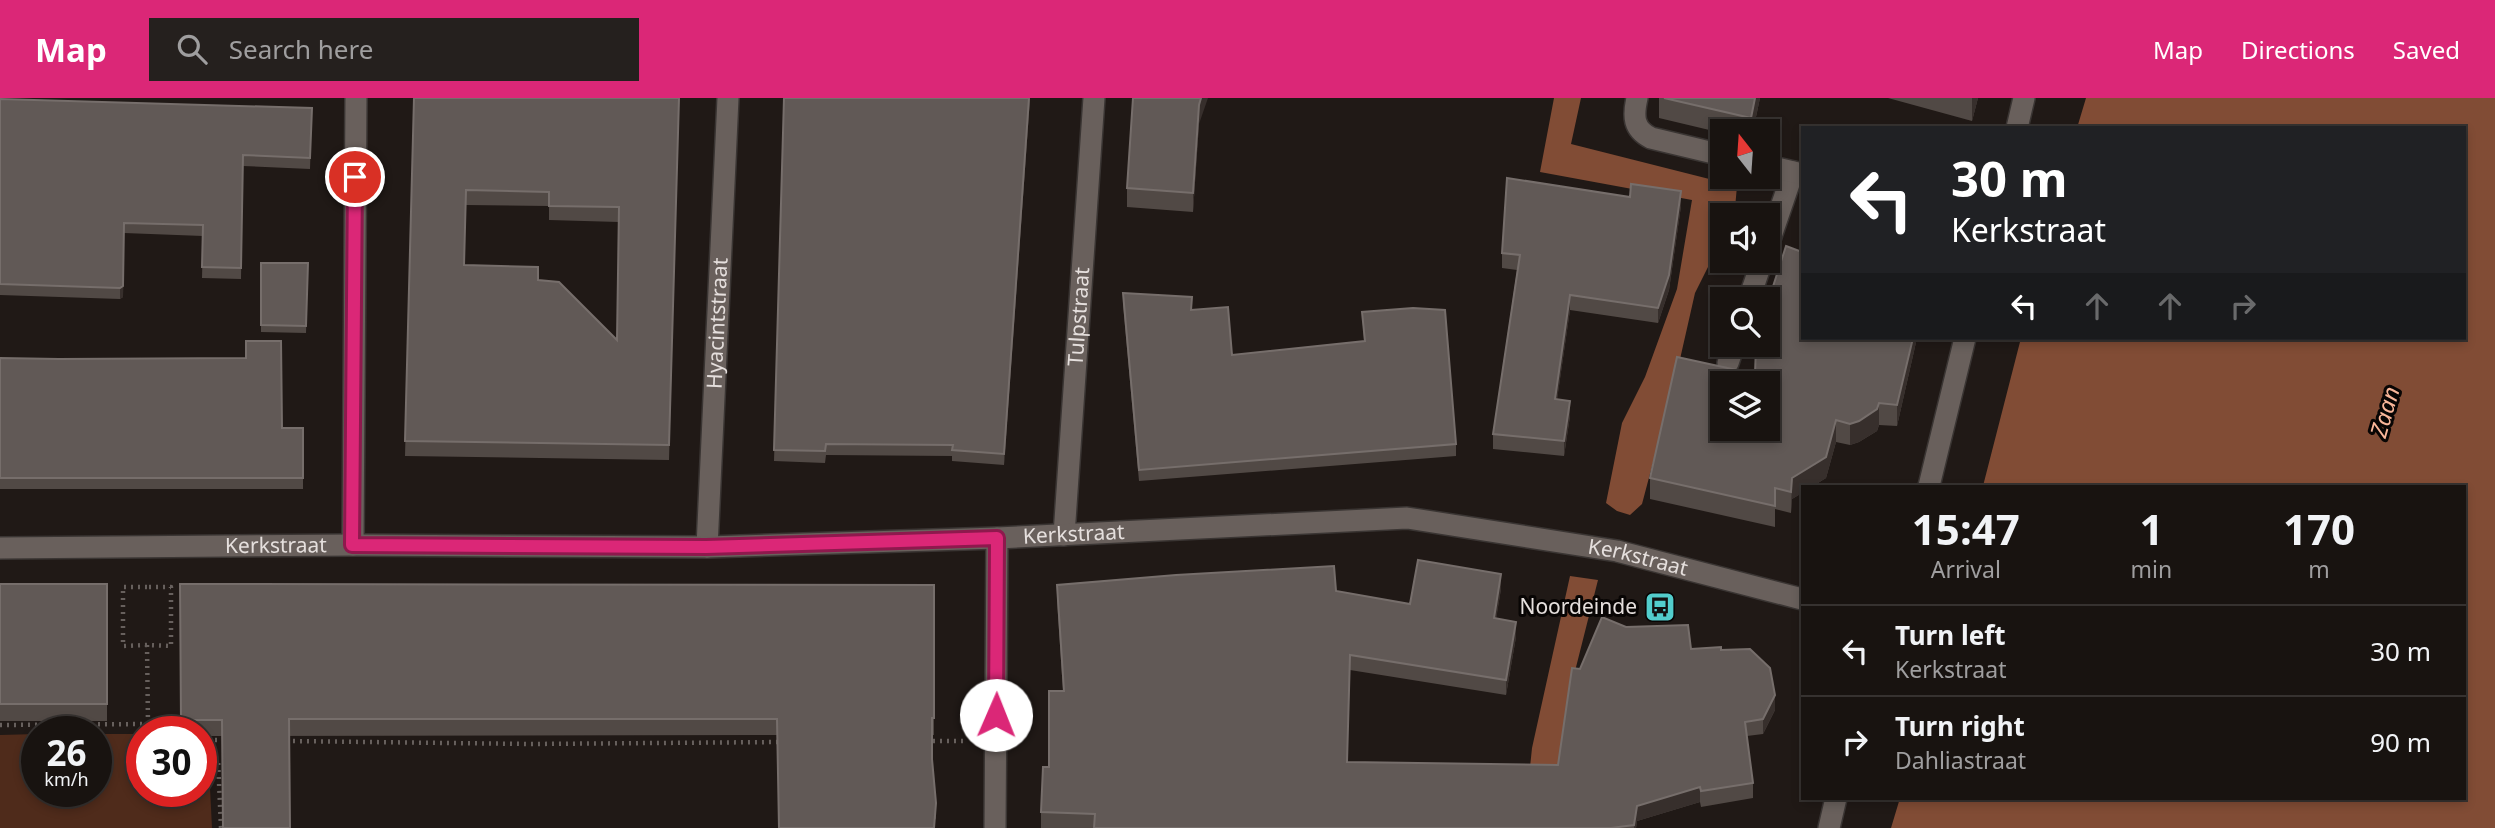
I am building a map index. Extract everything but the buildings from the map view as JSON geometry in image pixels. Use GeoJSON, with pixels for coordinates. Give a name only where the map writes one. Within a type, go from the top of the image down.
{"type":"FeatureCollection","features":[{"type":"Feature","properties":{"kind":"street"},"geometry":{"type":"LineString","coordinates":[[352,545],[356,98]]}},
{"type":"Feature","properties":{"kind":"street","name":"Hyacintstraat"},"geometry":{"type":"LineString","coordinates":[[706,547],[728,98]]}},
{"type":"Feature","properties":{"kind":"street","name":"Tulpstraat"},"geometry":{"type":"LineString","coordinates":[[1064,534],[1094,98]]}},
{"type":"Feature","properties":{"kind":"street"},"geometry":{"type":"LineString","coordinates":[[1637,98],[1633,114],[1642,133],[1651,138],[1710,152]]}},
{"type":"Feature","properties":{"kind":"street"},"geometry":{"type":"LineString","coordinates":[[2017,126],[2024,98]]}},
{"type":"Feature","properties":{"kind":"street"},"geometry":{"type":"LineString","coordinates":[[1780,169],[1798,173],[1780,216]]}},
{"type":"Feature","properties":{"kind":"street"},"geometry":{"type":"LineString","coordinates":[[1929,485],[1965,340]]}},
{"type":"Feature","properties":{"kind":"street","name":"Kerkstraat"},"geometry":{"type":"LineString","coordinates":[[0,548],[149,545],[706,547],[997,538],[1407,518],[1617,551],[1801,599]]}},
{"type":"Feature","properties":{"kind":"street"},"geometry":{"type":"LineString","coordinates":[[995,828],[997,538]]}},
{"type":"Feature","properties":{"kind":"street"},"geometry":{"type":"LineString","coordinates":[[1829,828],[1836,800]]}},
{"type":"Feature","properties":{"kind":"path"},"geometry":{"type":"LineString","coordinates":[[149,545],[149,587]]}},
{"type":"Feature","properties":{"kind":"path"},"geometry":{"type":"LineString","coordinates":[[123,587],[149,587],[171,587],[171,646],[123,646],[123,587]]}},
{"type":"Feature","properties":{"kind":"path"},"geometry":{"type":"LineString","coordinates":[[148,645],[148,716]]}},
{"type":"Feature","properties":{"kind":"path"},"geometry":{"type":"LineString","coordinates":[[0,725],[126,724]]}},
{"type":"Feature","properties":{"kind":"path"},"geometry":{"type":"LineString","coordinates":[[531,731],[531,744]]}},
{"type":"Feature","properties":{"kind":"path"},"geometry":{"type":"LineString","coordinates":[[217,740],[229,740]]}},
{"type":"Feature","properties":{"kind":"path"},"geometry":{"type":"LineString","coordinates":[[914,741],[995,740]]}},
{"type":"Feature","properties":{"kind":"path"},"geometry":{"type":"LineString","coordinates":[[284,741],[531,744],[791,742]]}},
{"type":"Feature","properties":{"kind":"path"},"geometry":{"type":"LineString","coordinates":[[217,759],[221,828]]}},
{"type":"Feature","properties":{"kind":"shaded area"},"geometry":{"type":"Polygon","coordinates":[[[21,734],[21,807],[112,807],[112,734],[126,734],[126,807],[211,807],[212,828],[0,828],[0,735],[21,734]]]}},
{"type":"Feature","properties":{"kind":"water"},"geometry":{"type":"Polygon","coordinates":[[[1554,98],[1581,98],[1571,144],[1710,179],[1710,189],[1737,189],[1735,203],[1710,203],[1710,263],[1695,293],[1642,504],[1630,515],[1617,511],[1606,503],[1622,423],[1645,377],[1677,289],[1692,200],[1540,172],[1554,98]]]}},
{"type":"Feature","properties":{"kind":"water","name":"Zaan"},"geometry":{"type":"Polygon","coordinates":[[[2086,98],[2495,98],[2495,828],[1891,828],[1899,800],[2466,800],[2466,485],[1983,485],[2020,340],[2466,340],[2466,126],[2078,126],[2086,98]]]}},
{"type":"Feature","properties":{"kind":"water"},"geometry":{"type":"Polygon","coordinates":[[[1570,576],[1598,580],[1572,683],[1551,828],[1524,826],[1532,748],[1570,576]]]}},
{"type":"Feature","properties":{"kind":"place","name":"Noordeinde"},"geometry":{"type":"Point","coordinates":[1660,607]}},
{"type":"Feature","properties":{"kind":"route"},"geometry":{"type":"LineString","coordinates":[[355,177],[352,545],[706,547],[997,538],[996,715]]}}]}
